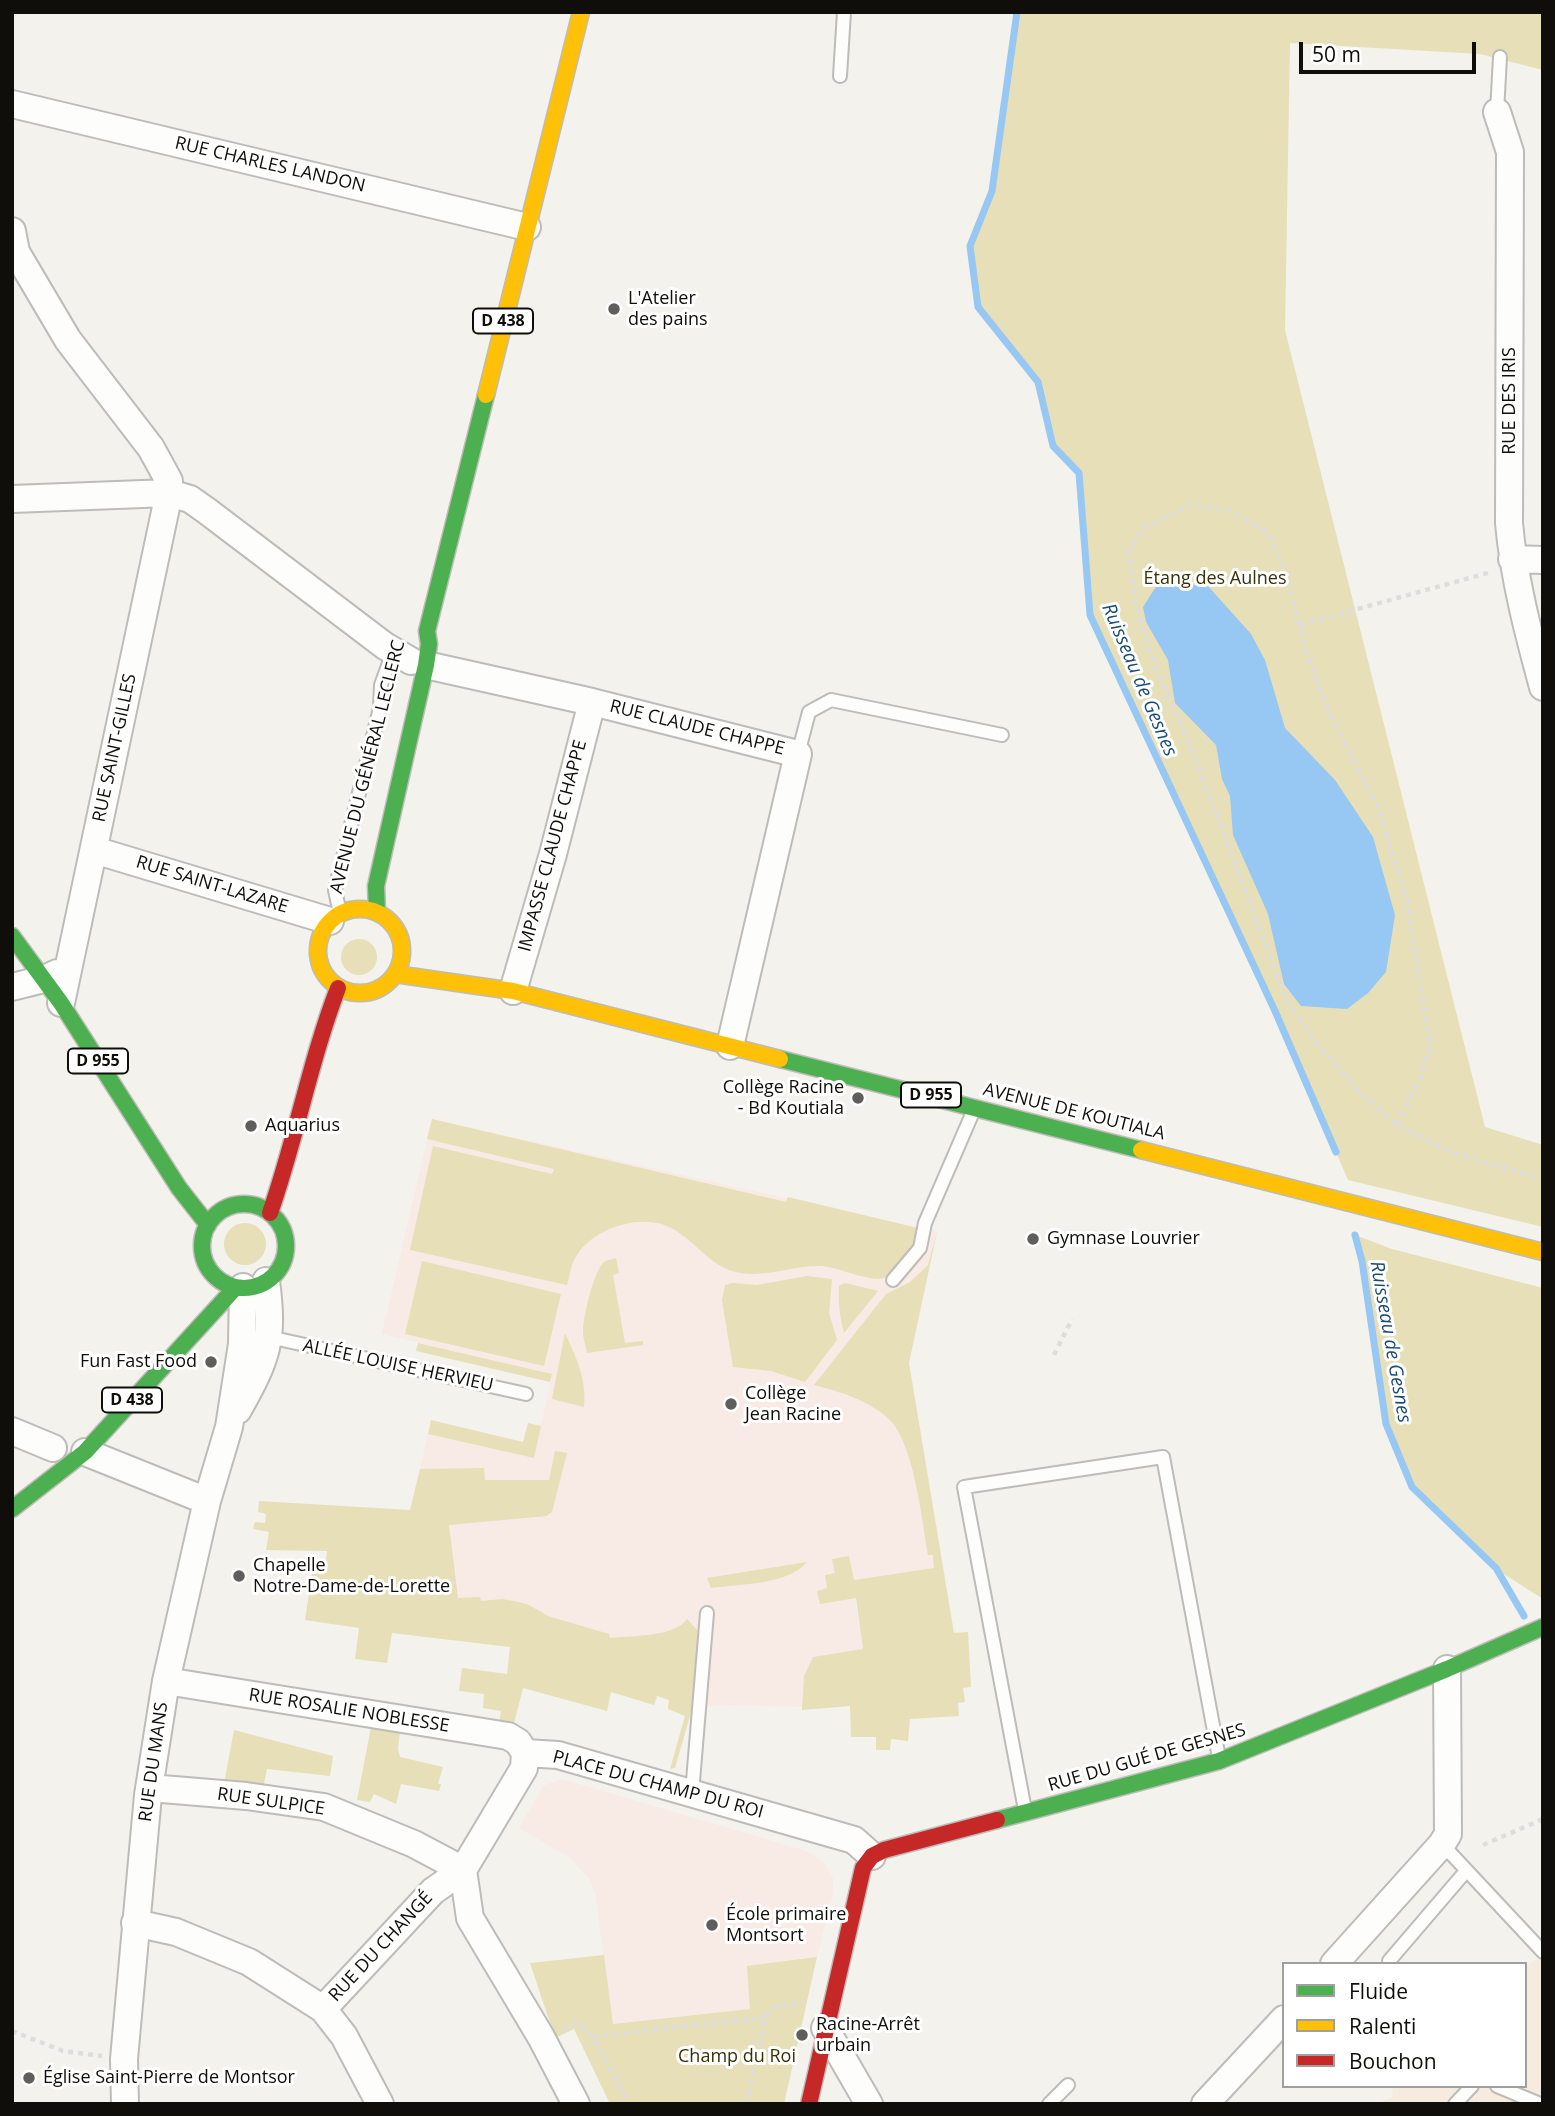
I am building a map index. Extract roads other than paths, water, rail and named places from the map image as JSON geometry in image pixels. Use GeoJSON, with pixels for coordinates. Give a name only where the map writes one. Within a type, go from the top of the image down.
{"type":"FeatureCollection","features":[{"type":"Feature","properties":{"kind":"main road","name":"D 438"},"geometry":{"type":"LineString","coordinates":[[527,227],[580,12]]}},
{"type":"Feature","properties":{"kind":"main road","name":"AVENUE DU GÉNÉRAL LECLERC"},"geometry":{"type":"LineString","coordinates":[[340,915],[360,888],[410,659],[417,641],[427,631],[527,227]]}},
{"type":"Feature","properties":{"kind":"main road","name":"AVENUE DU GÉNÉRAL LECLERC"},"geometry":{"type":"LineString","coordinates":[[377,912],[376,886],[410,659]]}},
{"type":"Feature","properties":{"kind":"main road"},"geometry":{"type":"LineString","coordinates":[[377,912],[388,920],[407,945],[395,974],[380,989],[369,992],[358,994],[338,988],[321,969],[318,944],[322,931],[340,915],[377,912]]}},
{"type":"Feature","properties":{"kind":"main road","name":"D 955"},"geometry":{"type":"LineString","coordinates":[[12,936],[61,1003],[179,1188],[208,1225]]}},
{"type":"Feature","properties":{"kind":"main road","name":"AVENUE DE KOUTIALA"},"geometry":{"type":"LineString","coordinates":[[463,969],[513,990]]}},
{"type":"Feature","properties":{"kind":"main road","name":"AVENUE DE KOUTIALA"},"geometry":{"type":"LineString","coordinates":[[395,974],[513,990],[1543,1252]]}},
{"type":"Feature","properties":{"kind":"main road"},"geometry":{"type":"LineString","coordinates":[[270,1213],[284,1177],[323,1023],[338,988]]}},
{"type":"Feature","properties":{"kind":"main road"},"geometry":{"type":"LineString","coordinates":[[243,1203],[270,1213],[279,1222],[285,1235],[283,1261],[276,1272],[248,1285],[209,1278],[202,1245],[208,1225],[217,1214],[229,1206],[243,1203]]}},
{"type":"Feature","properties":{"kind":"main road","name":"D 438"},"geometry":{"type":"LineString","coordinates":[[15,1506],[85,1452],[248,1285]]}},
{"type":"Feature","properties":{"kind":"main road","name":"D 438"},"geometry":{"type":"LineString","coordinates":[[15,1506],[50,1453]]}},
{"type":"Feature","properties":{"kind":"main road","name":"RUE DU GUÉ DE GESNES"},"geometry":{"type":"LineString","coordinates":[[872,1856],[884,1850],[1219,1761],[1447,1669],[1543,1627]]}},
{"type":"Feature","properties":{"kind":"main road"},"geometry":{"type":"LineString","coordinates":[[809,2104],[863,1868],[872,1856]]}},
{"type":"Feature","properties":{"kind":"street","name":"RUE CHARLES LANDON"},"geometry":{"type":"LineString","coordinates":[[12,104],[527,227]]}},
{"type":"Feature","properties":{"kind":"street","name":"RUE DES IRIS"},"geometry":{"type":"LineString","coordinates":[[1497,112],[1510,152],[1509,523],[1512,559],[1523,615],[1543,687]]}},
{"type":"Feature","properties":{"kind":"street"},"geometry":{"type":"LineString","coordinates":[[12,231],[16,252],[68,340],[151,448],[169,481],[169,494]]}},
{"type":"Feature","properties":{"kind":"street"},"geometry":{"type":"LineString","coordinates":[[12,499],[169,494],[190,499],[410,659]]}},
{"type":"Feature","properties":{"kind":"street","name":"RUE SAINT-GILLES"},"geometry":{"type":"LineString","coordinates":[[61,1003],[169,494]]}},
{"type":"Feature","properties":{"kind":"street"},"geometry":{"type":"LineString","coordinates":[[1512,559],[1543,560]]}},
{"type":"Feature","properties":{"kind":"street","name":"RUE CLAUDE CHAPPE"},"geometry":{"type":"LineString","coordinates":[[410,659],[798,754],[730,1046]]}},
{"type":"Feature","properties":{"kind":"street","name":"IMPASSE CLAUDE CHAPPE"},"geometry":{"type":"LineString","coordinates":[[513,990],[553,854],[592,702]]}},
{"type":"Feature","properties":{"kind":"street","name":"RUE SAINT-LAZARE"},"geometry":{"type":"LineString","coordinates":[[94,850],[340,915]]}},
{"type":"Feature","properties":{"kind":"street"},"geometry":{"type":"LineString","coordinates":[[12,987],[44,979],[68,968]]}},
{"type":"Feature","properties":{"kind":"street","name":"RUE DU MANS"},"geometry":{"type":"LineString","coordinates":[[229,1427],[260,1370],[269,1337],[271,1317],[248,1285]]}},
{"type":"Feature","properties":{"kind":"street","name":"RUE DU MANS"},"geometry":{"type":"LineString","coordinates":[[125,2104],[124,2059],[135,1923],[150,1788],[166,1681],[207,1502],[229,1427],[248,1285]]}},
{"type":"Feature","properties":{"kind":"street"},"geometry":{"type":"LineString","coordinates":[[12,1431],[50,1453]]}},
{"type":"Feature","properties":{"kind":"street"},"geometry":{"type":"LineString","coordinates":[[85,1452],[207,1502]]}},
{"type":"Feature","properties":{"kind":"street"},"geometry":{"type":"LineString","coordinates":[[1336,1962],[1448,1834],[1447,1669]]}},
{"type":"Feature","properties":{"kind":"street","name":"RUE ROSALIE NOBLESSE"},"geometry":{"type":"LineString","coordinates":[[166,1681],[508,1736],[518,1742],[525,1753]]}},
{"type":"Feature","properties":{"kind":"street"},"geometry":{"type":"LineString","coordinates":[[525,1753],[524,1768],[463,1870],[470,1918],[541,2037],[576,2104]]}},
{"type":"Feature","properties":{"kind":"street","name":"PLACE DU CHAMP DU ROI"},"geometry":{"type":"LineString","coordinates":[[525,1753],[558,1755],[854,1840],[872,1856]]}},
{"type":"Feature","properties":{"kind":"street","name":"RUE SULPICE"},"geometry":{"type":"LineString","coordinates":[[150,1788],[246,1796],[324,1807],[414,1844],[463,1870]]}},
{"type":"Feature","properties":{"kind":"street","name":"RUE DU CHANGÉ"},"geometry":{"type":"LineString","coordinates":[[380,2104],[344,2036],[323,2009],[433,1891],[463,1870]]}},
{"type":"Feature","properties":{"kind":"street"},"geometry":{"type":"LineString","coordinates":[[135,1923],[176,1932],[249,1962],[323,2009]]}},
{"type":"Feature","properties":{"kind":"street"},"geometry":{"type":"LineString","coordinates":[[828,2017],[869,2104]]}},
{"type":"Feature","properties":{"kind":"street"},"geometry":{"type":"LineString","coordinates":[[1205,2104],[1282,2021]]}},
{"type":"Feature","properties":{"kind":"lane"},"geometry":{"type":"LineString","coordinates":[[840,76],[844,12]]}},
{"type":"Feature","properties":{"kind":"lane"},"geometry":{"type":"LineString","coordinates":[[1497,112],[1500,57]]}},
{"type":"Feature","properties":{"kind":"lane"},"geometry":{"type":"LineString","coordinates":[[340,915],[334,890],[380,708],[382,685],[410,659]]}},
{"type":"Feature","properties":{"kind":"lane"},"geometry":{"type":"LineString","coordinates":[[798,754],[808,712],[831,700],[1002,735]]}},
{"type":"Feature","properties":{"kind":"lane"},"geometry":{"type":"LineString","coordinates":[[893,1280],[919,1248],[925,1223],[975,1107]]}},
{"type":"Feature","properties":{"kind":"lane","name":"ALLÉE LOUISE HERVIEU"},"geometry":{"type":"LineString","coordinates":[[269,1337],[526,1394]]}},
{"type":"Feature","properties":{"kind":"lane"},"geometry":{"type":"LineString","coordinates":[[1026,1813],[964,1487],[1163,1457],[1219,1761]]}},
{"type":"Feature","properties":{"kind":"lane"},"geometry":{"type":"LineString","coordinates":[[692,1793],[707,1613]]}},
{"type":"Feature","properties":{"kind":"lane"},"geometry":{"type":"LineString","coordinates":[[1441,1844],[1543,1952]]}},
{"type":"Feature","properties":{"kind":"lane"},"geometry":{"type":"LineString","coordinates":[[1389,1961],[1466,1871]]}},
{"type":"Feature","properties":{"kind":"lane"},"geometry":{"type":"LineString","coordinates":[[1049,2104],[1068,2085]]}},
{"type":"Feature","properties":{"kind":"lane"},"geometry":{"type":"LineString","coordinates":[[1455,2104],[1470,2088]]}},
{"type":"Feature","properties":{"kind":"lane"},"geometry":{"type":"LineString","coordinates":[[1502,2088],[1540,2104]]}},
{"type":"Feature","properties":{"kind":"water","name":"Étang des Aulnes"},"geometry":{"type":"Polygon","coordinates":[[[1159,582],[1208,586],[1251,634],[1265,660],[1285,728],[1335,780],[1373,837],[1395,915],[1386,972],[1368,993],[1347,1009],[1301,1006],[1284,984],[1268,914],[1233,835],[1230,796],[1222,779],[1216,745],[1175,703],[1168,660],[1146,622],[1143,607],[1159,582]]]}},
{"type":"Feature","properties":{"kind":"waterway","name":"Ruisseau de Gesnes"},"geometry":{"type":"LineString","coordinates":[[1017,12],[992,191],[970,246],[978,307],[1038,382],[1053,446],[1079,473],[1090,615],[1275,1011],[1336,1152]]}},
{"type":"Feature","properties":{"kind":"waterway","name":"Ruisseau de Gesnes"},"geometry":{"type":"LineString","coordinates":[[1355,1235],[1362,1261],[1386,1424],[1412,1487],[1496,1568],[1524,1616]]}},
{"type":"Feature","properties":{"kind":"place","name":"L'Atelier des pains"},"geometry":{"type":"Point","coordinates":[614,309]}},
{"type":"Feature","properties":{"kind":"place","name":"Collège Racine - Bd Koutiala"},"geometry":{"type":"Point","coordinates":[858,1098]}},
{"type":"Feature","properties":{"kind":"place","name":"Aquarius"},"geometry":{"type":"Point","coordinates":[251,1126]}},
{"type":"Feature","properties":{"kind":"place","name":"Gymnase Louvrier"},"geometry":{"type":"Point","coordinates":[1033,1239]}},
{"type":"Feature","properties":{"kind":"place","name":"Fun Fast Food"},"geometry":{"type":"Point","coordinates":[211,1362]}},
{"type":"Feature","properties":{"kind":"place","name":"Collège Jean Racine"},"geometry":{"type":"Point","coordinates":[731,1404]}},
{"type":"Feature","properties":{"kind":"place","name":"Chapelle Notre-Dame-de-Lorette"},"geometry":{"type":"Point","coordinates":[239,1576]}},
{"type":"Feature","properties":{"kind":"place","name":"École primaire Montsort"},"geometry":{"type":"Point","coordinates":[712,1925]}},
{"type":"Feature","properties":{"kind":"place","name":"Racine-Arrêt urbain"},"geometry":{"type":"Point","coordinates":[802,2035]}},
{"type":"Feature","properties":{"kind":"place","name":"Église Saint-Pierre de Montsor"},"geometry":{"type":"Point","coordinates":[29,2078]}},
{"type":"Feature","properties":{"kind":"park label","name":"Champ du Roi"},"geometry":{"type":"Point","coordinates":[737,2057]}}]}
